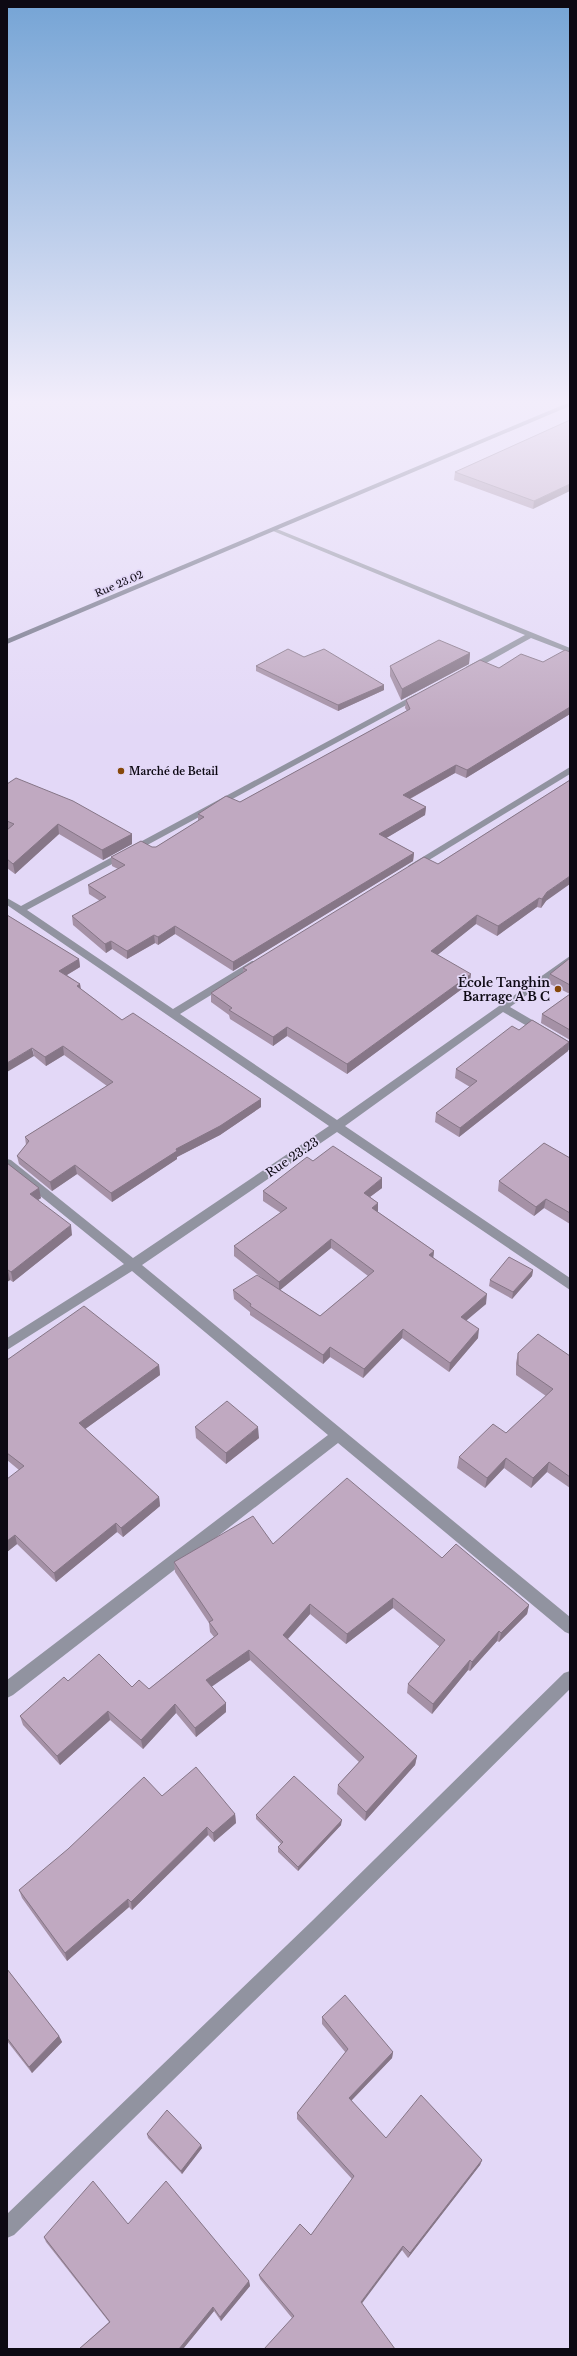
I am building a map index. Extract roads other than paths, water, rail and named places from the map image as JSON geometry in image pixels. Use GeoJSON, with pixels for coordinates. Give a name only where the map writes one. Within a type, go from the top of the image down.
{"type":"FeatureCollection","features":[{"type":"Feature","properties":{"kind":"street","name":"Rue 23.02"},"geometry":{"type":"LineString","coordinates":[[7,642],[320,511]]}},
{"type":"Feature","properties":{"kind":"street"},"geometry":{"type":"LineString","coordinates":[[275,530],[570,651]]}},
{"type":"Feature","properties":{"kind":"street"},"geometry":{"type":"LineString","coordinates":[[461,673],[531,635]]}},
{"type":"Feature","properties":{"kind":"street"},"geometry":{"type":"LineString","coordinates":[[20,910],[426,692]]}},
{"type":"Feature","properties":{"kind":"street"},"geometry":{"type":"LineString","coordinates":[[401,874],[570,770]]}},
{"type":"Feature","properties":{"kind":"street"},"geometry":{"type":"LineString","coordinates":[[7,901],[570,1285]]}},
{"type":"Feature","properties":{"kind":"street"},"geometry":{"type":"LineString","coordinates":[[172,1014],[266,956]]}},
{"type":"Feature","properties":{"kind":"street","name":"Rue 23.23"},"geometry":{"type":"LineString","coordinates":[[7,1345],[134,1264],[337,1126],[570,959]]}},
{"type":"Feature","properties":{"kind":"street"},"geometry":{"type":"LineString","coordinates":[[503,1007],[570,1047]]}},
{"type":"Feature","properties":{"kind":"street"},"geometry":{"type":"LineString","coordinates":[[7,1163],[134,1264],[570,1627]]}},
{"type":"Feature","properties":{"kind":"street"},"geometry":{"type":"LineString","coordinates":[[7,1690],[338,1435]]}},
{"type":"Feature","properties":{"kind":"street"},"geometry":{"type":"LineString","coordinates":[[7,2228],[318,1927],[570,1678]]}},
{"type":"Feature","properties":{"kind":"place","name":"Marché de Betail"},"geometry":{"type":"Point","coordinates":[121,771]}},
{"type":"Feature","properties":{"kind":"place","name":"École Tanghin Barrage A B C"},"geometry":{"type":"Point","coordinates":[558,989]}}]}
